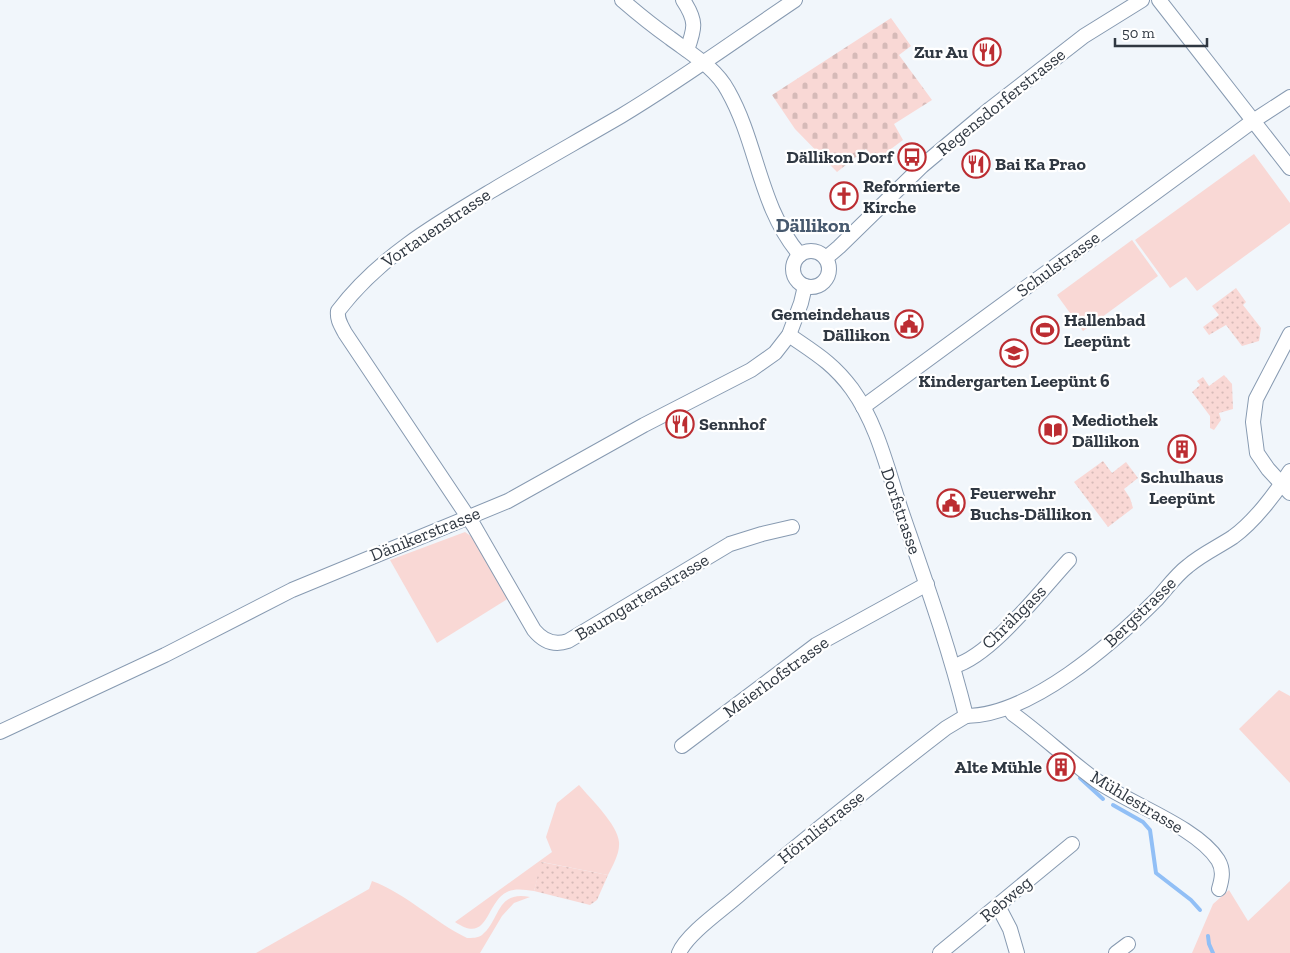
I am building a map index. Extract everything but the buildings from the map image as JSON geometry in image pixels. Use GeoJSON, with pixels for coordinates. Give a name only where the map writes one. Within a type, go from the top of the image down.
{"type":"FeatureCollection","features":[{"type":"Feature","properties":{"kind":"street"},"geometry":{"type":"LineString","coordinates":[[622,0],[703,63],[722,82],[740,118],[779,226],[800,255]]}},
{"type":"Feature","properties":{"kind":"street"},"geometry":{"type":"LineString","coordinates":[[683,0],[694,16],[694,32],[687,50]]}},
{"type":"Feature","properties":{"kind":"street"},"geometry":{"type":"LineString","coordinates":[[703,63],[795,0]]}},
{"type":"Feature","properties":{"kind":"street","name":"Regensdorferstrasse"},"geometry":{"type":"LineString","coordinates":[[826,258],[922,166],[990,109],[1084,36],[1142,0]]}},
{"type":"Feature","properties":{"kind":"street"},"geometry":{"type":"LineString","coordinates":[[1159,0],[1290,168]]}},
{"type":"Feature","properties":{"kind":"street","name":"Vortauenstrasse"},"geometry":{"type":"LineString","coordinates":[[467,516],[345,333],[338,319],[338,311],[364,280],[399,249],[470,203],[622,115],[703,63]]}},
{"type":"Feature","properties":{"kind":"street","name":"Schulstrasse"},"geometry":{"type":"LineString","coordinates":[[863,407],[1253,121],[1290,97]]}},
{"type":"Feature","properties":{"kind":"street"},"geometry":{"type":"LineString","coordinates":[[813,251],[822,254],[826,258],[830,269],[826,280],[816,287],[805,286],[799,283],[794,272],[796,260],[800,255],[813,251]]}},
{"type":"Feature","properties":{"kind":"street","name":"Dänikerstrasse"},"geometry":{"type":"LineString","coordinates":[[0,732],[156,659],[292,590],[508,500],[644,425],[751,370],[775,353],[789,335],[805,286]]}},
{"type":"Feature","properties":{"kind":"street"},"geometry":{"type":"LineString","coordinates":[[1286,489],[1257,453],[1253,422],[1256,399],[1290,334]]}},
{"type":"Feature","properties":{"kind":"street","name":"Dorfstrasse"},"geometry":{"type":"LineString","coordinates":[[789,335],[823,357],[852,389],[863,407],[874,431],[927,584],[954,666],[966,716]]}},
{"type":"Feature","properties":{"kind":"street","name":"Bergstrasse"},"geometry":{"type":"LineString","coordinates":[[966,716],[978,716],[1009,708],[1050,686],[1112,640],[1157,598],[1186,567],[1238,533],[1268,501],[1286,489],[1290,471]]}},
{"type":"Feature","properties":{"kind":"street","name":"Baumgartenstrasse"},"geometry":{"type":"LineString","coordinates":[[467,516],[534,630],[548,642],[561,644],[730,544],[792,527]]}},
{"type":"Feature","properties":{"kind":"street","name":"Chrähgass"},"geometry":{"type":"LineString","coordinates":[[954,666],[972,658],[1014,621],[1069,560]]}},
{"type":"Feature","properties":{"kind":"street","name":"Meierhofstrasse"},"geometry":{"type":"LineString","coordinates":[[682,746],[816,645],[927,584]]}},
{"type":"Feature","properties":{"kind":"street","name":"Mühlestrasse"},"geometry":{"type":"LineString","coordinates":[[1009,708],[1013,714],[1096,780],[1199,840],[1218,860],[1223,877],[1219,889]]}},
{"type":"Feature","properties":{"kind":"street","name":"Hörnlistrasse"},"geometry":{"type":"LineString","coordinates":[[681,949],[794,848],[931,739],[966,716]]}},
{"type":"Feature","properties":{"kind":"street","name":"Rebweg"},"geometry":{"type":"LineString","coordinates":[[940,953],[1072,844]]}},
{"type":"Feature","properties":{"kind":"street"},"geometry":{"type":"LineString","coordinates":[[998,906],[1010,929],[1017,953]]}},
{"type":"Feature","properties":{"kind":"street"},"geometry":{"type":"LineString","coordinates":[[1116,953],[1128,944]]}},
{"type":"Feature","properties":{"kind":"green space"},"geometry":{"type":"Polygon","coordinates":[[[891,18],[911,46],[899,55],[932,100],[894,124],[903,140],[875,161],[866,149],[837,172],[795,129],[772,95],[891,18]]]}},
{"type":"Feature","properties":{"kind":"green space"},"geometry":{"type":"Polygon","coordinates":[[[1254,154],[1290,203],[1290,223],[1197,291],[1186,277],[1170,288],[1135,240],[1254,154]]]}},
{"type":"Feature","properties":{"kind":"green space"},"geometry":{"type":"Polygon","coordinates":[[[1132,240],[1158,276],[1083,331],[1057,295],[1132,240]]]}},
{"type":"Feature","properties":{"kind":"green space"},"geometry":{"type":"Polygon","coordinates":[[[1236,288],[1246,302],[1243,305],[1261,328],[1259,341],[1242,346],[1226,325],[1209,335],[1203,327],[1219,315],[1212,306],[1236,288]]]}},
{"type":"Feature","properties":{"kind":"green space"},"geometry":{"type":"Polygon","coordinates":[[[1224,375],[1232,384],[1233,409],[1219,413],[1221,420],[1214,430],[1210,428],[1210,416],[1192,392],[1200,385],[1197,381],[1203,377],[1209,386],[1224,375]]]}},
{"type":"Feature","properties":{"kind":"green space"},"geometry":{"type":"Polygon","coordinates":[[[1103,461],[1112,473],[1126,462],[1138,478],[1124,489],[1130,498],[1133,508],[1108,527],[1074,482],[1103,461]]]}},
{"type":"Feature","properties":{"kind":"green space"},"geometry":{"type":"Polygon","coordinates":[[[465,532],[475,539],[509,598],[437,643],[390,560],[465,532]]]}},
{"type":"Feature","properties":{"kind":"green space"},"geometry":{"type":"Polygon","coordinates":[[[1279,690],[1290,696],[1290,783],[1239,729],[1279,690]]]}},
{"type":"Feature","properties":{"kind":"green space"},"geometry":{"type":"Polygon","coordinates":[[[579,785],[603,812],[617,835],[619,842],[616,859],[608,875],[542,862],[534,891],[517,890],[507,892],[500,897],[481,926],[474,929],[466,928],[455,922],[552,852],[546,837],[557,803],[579,785]]]}},
{"type":"Feature","properties":{"kind":"green space"},"geometry":{"type":"Polygon","coordinates":[[[541,862],[608,875],[597,900],[590,905],[534,891],[541,862]]]}},
{"type":"Feature","properties":{"kind":"green space"},"geometry":{"type":"Polygon","coordinates":[[[372,881],[397,893],[467,938],[482,935],[488,929],[500,908],[511,898],[519,896],[530,897],[514,903],[502,916],[480,953],[256,953],[369,889],[372,881]]]}},
{"type":"Feature","properties":{"kind":"green space"},"geometry":{"type":"Polygon","coordinates":[[[1290,881],[1290,953],[1192,953],[1213,904],[1229,890],[1248,921],[1290,881]]]}},
{"type":"Feature","properties":{"kind":"waterway"},"geometry":{"type":"LineString","coordinates":[[1080,778],[1103,799]]}},
{"type":"Feature","properties":{"kind":"waterway"},"geometry":{"type":"LineString","coordinates":[[1113,805],[1143,822],[1150,830],[1156,873],[1191,900],[1200,910]]}},
{"type":"Feature","properties":{"kind":"waterway"},"geometry":{"type":"LineString","coordinates":[[1208,936],[1213,953]]}},
{"type":"Feature","properties":{"kind":"place","name":"Zur Au"},"geometry":{"type":"Point","coordinates":[987,52]}},
{"type":"Feature","properties":{"kind":"place","name":"Dällikon Dorf"},"geometry":{"type":"Point","coordinates":[912,157]}},
{"type":"Feature","properties":{"kind":"place","name":"Bai Ka Prao"},"geometry":{"type":"Point","coordinates":[976,164]}},
{"type":"Feature","properties":{"kind":"place","name":"Reformierte Kirche"},"geometry":{"type":"Point","coordinates":[844,196]}},
{"type":"Feature","properties":{"kind":"place","name":"Gemeindehaus Dällikon"},"geometry":{"type":"Point","coordinates":[909,324]}},
{"type":"Feature","properties":{"kind":"place","name":"Hallenbad Leepünt"},"geometry":{"type":"Point","coordinates":[1045,330]}},
{"type":"Feature","properties":{"kind":"place","name":"Kindergarten Leepünt 6"},"geometry":{"type":"Point","coordinates":[1014,353]}},
{"type":"Feature","properties":{"kind":"place","name":"Sennhof"},"geometry":{"type":"Point","coordinates":[680,424]}},
{"type":"Feature","properties":{"kind":"place","name":"Mediothek Dällikon"},"geometry":{"type":"Point","coordinates":[1053,430]}},
{"type":"Feature","properties":{"kind":"place","name":"Schulhaus Leepünt"},"geometry":{"type":"Point","coordinates":[1182,449]}},
{"type":"Feature","properties":{"kind":"place","name":"Feuerwehr Buchs-Dällikon"},"geometry":{"type":"Point","coordinates":[951,503]}},
{"type":"Feature","properties":{"kind":"place","name":"Alte Mühle"},"geometry":{"type":"Point","coordinates":[1061,767]}},
{"type":"Feature","properties":{"kind":"district","name":"Dällikon"},"geometry":{"type":"Point","coordinates":[813,225]}}]}
